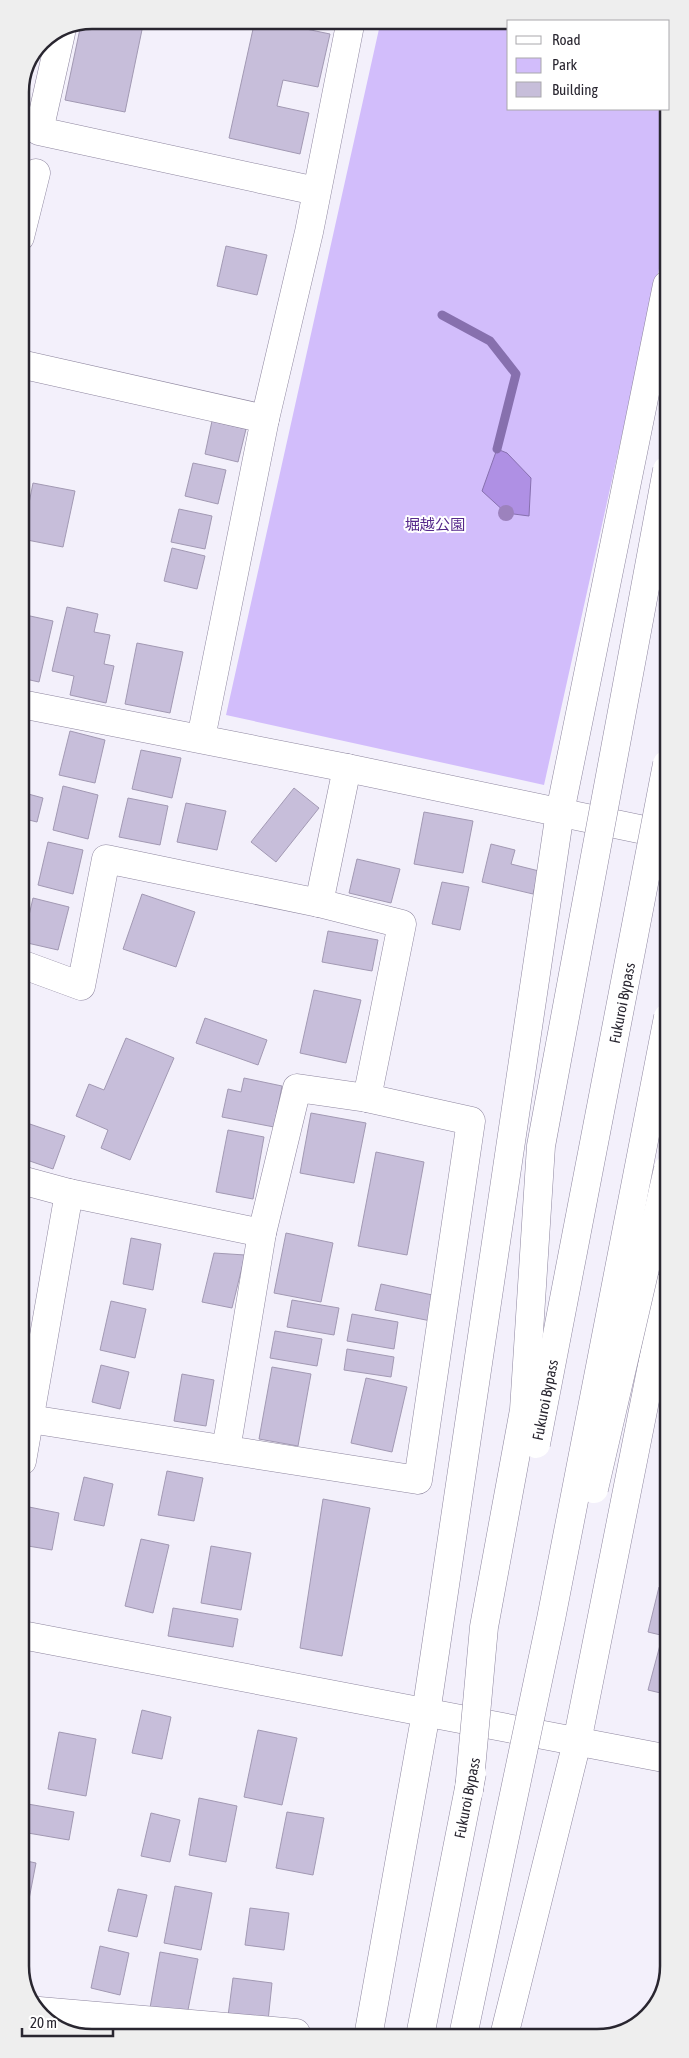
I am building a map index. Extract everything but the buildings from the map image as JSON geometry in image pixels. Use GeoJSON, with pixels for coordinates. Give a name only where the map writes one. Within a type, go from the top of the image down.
{"type":"FeatureCollection","features":[{"type":"Feature","properties":{"kind":"main road"},"geometry":{"type":"LineString","coordinates":[[201,738],[265,419],[309,232],[349,29]]}},
{"type":"Feature","properties":{"kind":"main road"},"geometry":{"type":"LineString","coordinates":[[59,38],[39,131],[316,191]]}},
{"type":"Feature","properties":{"kind":"main road"},"geometry":{"type":"LineString","coordinates":[[29,201],[36,173]]}},
{"type":"Feature","properties":{"kind":"main road"},"geometry":{"type":"LineString","coordinates":[[369,2029],[426,1713],[560,812],[660,319]]}},
{"type":"Feature","properties":{"kind":"main road"},"geometry":{"type":"LineString","coordinates":[[29,366],[265,419]]}},
{"type":"Feature","properties":{"kind":"main road"},"geometry":{"type":"LineString","coordinates":[[469,1791],[484,1627],[524,1410],[541,1146],[660,508]]}},
{"type":"Feature","properties":{"kind":"main road"},"geometry":{"type":"LineString","coordinates":[[29,706],[201,738],[660,834]]}},
{"type":"Feature","properties":{"kind":"main road"},"geometry":{"type":"LineString","coordinates":[[319,903],[347,768]]}},
{"type":"Feature","properties":{"kind":"main road","name":"Fukuroi Bypass"},"geometry":{"type":"LineString","coordinates":[[421,2029],[660,805]]}},
{"type":"Feature","properties":{"kind":"main road"},"geometry":{"type":"LineString","coordinates":[[29,967],[81,986],[106,859],[319,903],[402,924],[368,1098]]}},
{"type":"Feature","properties":{"kind":"main road"},"geometry":{"type":"LineString","coordinates":[[464,2029],[553,1609],[660,1058]]}},
{"type":"Feature","properties":{"kind":"main road"},"geometry":{"type":"LineString","coordinates":[[30,1419],[226,1450],[418,1480],[471,1121],[368,1098],[297,1088],[262,1233],[226,1450]]}},
{"type":"Feature","properties":{"kind":"main road"},"geometry":{"type":"LineString","coordinates":[[29,1182],[70,1193],[262,1233]]}},
{"type":"Feature","properties":{"kind":"main road"},"geometry":{"type":"LineString","coordinates":[[29,1424],[70,1193]]}},
{"type":"Feature","properties":{"kind":"main road"},"geometry":{"type":"LineString","coordinates":[[513,1799],[547,1695],[660,1204]]}},
{"type":"Feature","properties":{"kind":"main road"},"geometry":{"type":"LineString","coordinates":[[506,2029],[578,1742],[660,1326]]}},
{"type":"Feature","properties":{"kind":"main road"},"geometry":{"type":"LineString","coordinates":[[29,1636],[660,1757]]}},
{"type":"Feature","properties":{"kind":"main road"},"geometry":{"type":"LineString","coordinates":[[48,2012],[259,2029]]}},
{"type":"Feature","properties":{"kind":"green space","name":"堀越公園"},"geometry":{"type":"Polygon","coordinates":[[[379,29],[507,29],[507,110],[660,110],[660,264],[544,785],[226,715],[379,29]]]}},
{"type":"Feature","properties":{"kind":"shaded area"},"geometry":{"type":"Polygon","coordinates":[[[497,449],[507,453],[531,478],[529,516],[506,513],[482,491],[497,449]]]}},
{"type":"Feature","properties":{"kind":"waterway"},"geometry":{"type":"LineString","coordinates":[[442,315],[490,341],[516,374],[497,449]]}}]}
